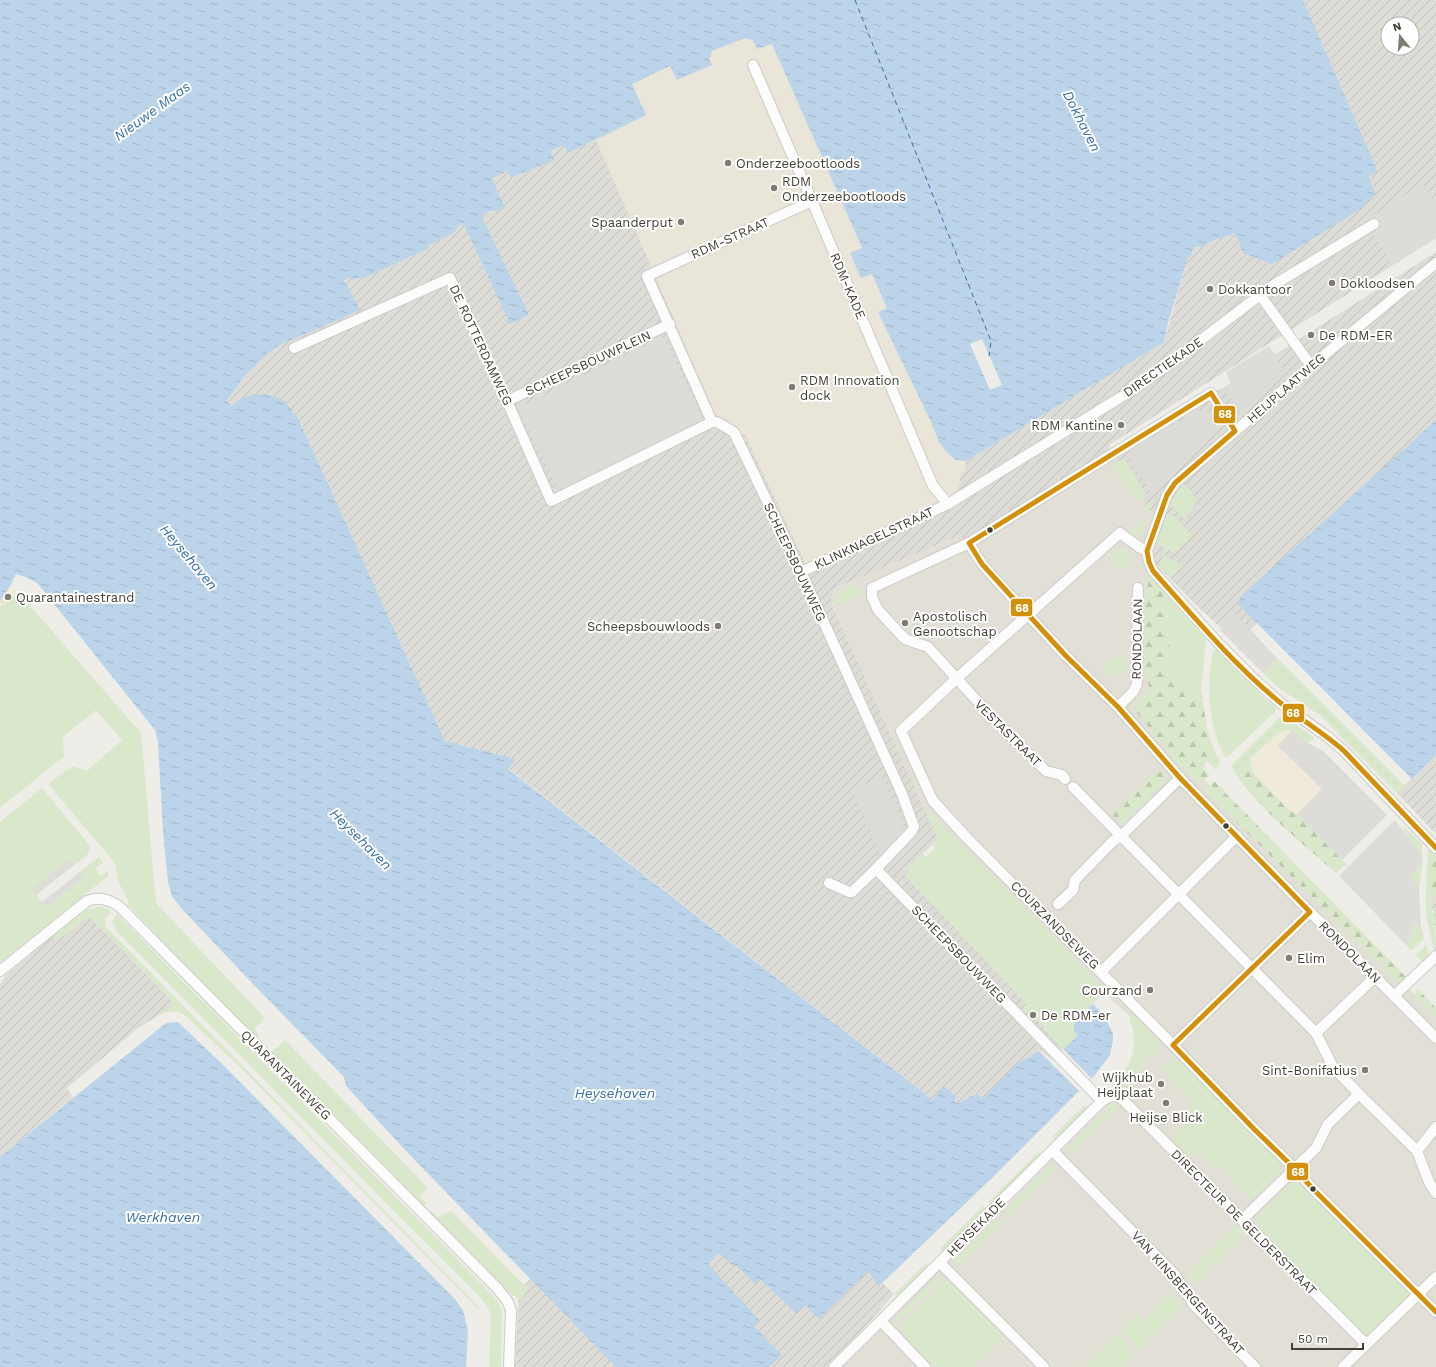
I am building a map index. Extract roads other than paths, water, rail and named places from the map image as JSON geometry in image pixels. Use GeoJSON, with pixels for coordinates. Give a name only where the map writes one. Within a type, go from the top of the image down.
{"type":"FeatureCollection","features":[{"type":"Feature","properties":{"kind":"street","name":"RDM-KADE"},"geometry":{"type":"LineString","coordinates":[[753,66],[933,486],[948,504]]}},
{"type":"Feature","properties":{"kind":"street","name":"RDM-STRAAT"},"geometry":{"type":"LineString","coordinates":[[670,324],[647,276],[812,201]]}},
{"type":"Feature","properties":{"kind":"street","name":"DIRECTIEKADE"},"geometry":{"type":"LineString","coordinates":[[948,504],[1150,378],[1277,283],[1374,224]]}},
{"type":"Feature","properties":{"kind":"street","name":"HEIJPLAATWEG"},"geometry":{"type":"LineString","coordinates":[[1147,551],[1167,495],[1175,483],[1311,366],[1436,263]]}},
{"type":"Feature","properties":{"kind":"street","name":"DE ROTTERDAMWEG"},"geometry":{"type":"LineString","coordinates":[[294,348],[450,278],[551,501],[712,422]]}},
{"type":"Feature","properties":{"kind":"street"},"geometry":{"type":"LineString","coordinates":[[1260,296],[1311,366]]}},
{"type":"Feature","properties":{"kind":"street"},"geometry":{"type":"LineString","coordinates":[[670,324],[712,422]]}},
{"type":"Feature","properties":{"kind":"street","name":"SCHEEPSBOUWPLEIN"},"geometry":{"type":"LineString","coordinates":[[507,401],[670,324]]}},
{"type":"Feature","properties":{"kind":"street"},"geometry":{"type":"LineString","coordinates":[[969,543],[1211,393],[1235,431]]}},
{"type":"Feature","properties":{"kind":"street","name":"SCHEEPSBOUWWEG"},"geometry":{"type":"LineString","coordinates":[[712,422],[717,422],[734,432],[801,572],[902,794],[914,827],[912,831],[876,869],[852,892],[830,883]]}},
{"type":"Feature","properties":{"kind":"street","name":"KLINKNAGELSTRAAT"},"geometry":{"type":"LineString","coordinates":[[801,572],[948,504]]}},
{"type":"Feature","properties":{"kind":"street"},"geometry":{"type":"LineString","coordinates":[[956,679],[1120,533],[1147,551],[1149,562],[1153,571],[1221,646],[1255,680],[1283,705],[1328,737],[1344,751],[1436,848]]}},
{"type":"Feature","properties":{"kind":"street","name":"VESTASTRAAT"},"geometry":{"type":"LineString","coordinates":[[969,543],[874,586],[871,593],[878,610],[905,639],[928,647],[1000,726],[1046,771],[1062,775],[1065,779]]}},
{"type":"Feature","properties":{"kind":"street","name":"RONDOLAAN"},"geometry":{"type":"LineString","coordinates":[[969,543],[982,564],[1066,656],[1118,707],[1180,778],[1310,912],[1436,1038]]}},
{"type":"Feature","properties":{"kind":"street","name":"RONDOLAAN"},"geometry":{"type":"LineString","coordinates":[[1118,707],[1133,692],[1137,684],[1138,588]]}},
{"type":"Feature","properties":{"kind":"street","name":"COURZANDSEWEG"},"geometry":{"type":"LineString","coordinates":[[956,679],[901,731],[933,801],[967,838],[1436,1312]]}},
{"type":"Feature","properties":{"kind":"street"},"geometry":{"type":"LineString","coordinates":[[1058,904],[1073,890],[1075,880],[1113,841],[1121,836],[1180,778]]}},
{"type":"Feature","properties":{"kind":"street"},"geometry":{"type":"LineString","coordinates":[[1073,787],[1316,1033],[1333,1067],[1417,1151],[1429,1182],[1436,1193]]}},
{"type":"Feature","properties":{"kind":"street"},"geometry":{"type":"LineString","coordinates":[[1101,972],[1237,836]]}},
{"type":"Feature","properties":{"kind":"street","name":"SCHEEPSBOUWWEG"},"geometry":{"type":"LineString","coordinates":[[876,869],[1102,1101]]}},
{"type":"Feature","properties":{"kind":"street","name":"QUARANTAINEWEG"},"geometry":{"type":"LineString","coordinates":[[0,971],[87,901],[96,899],[114,902],[498,1289],[508,1302],[511,1311],[509,1367]]}},
{"type":"Feature","properties":{"kind":"street"},"geometry":{"type":"LineString","coordinates":[[1173,1045],[1310,912]]}},
{"type":"Feature","properties":{"kind":"street"},"geometry":{"type":"LineString","coordinates":[[1394,996],[1436,956]]}},
{"type":"Feature","properties":{"kind":"street"},"geometry":{"type":"LineString","coordinates":[[1316,1033],[1375,977]]}},
{"type":"Feature","properties":{"kind":"street"},"geometry":{"type":"LineString","coordinates":[[1242,1220],[1316,1148],[1328,1124],[1359,1094]]}},
{"type":"Feature","properties":{"kind":"street","name":"DIRECTEUR DE GELDERSTRAAT"},"geometry":{"type":"LineString","coordinates":[[1102,1101],[1111,1096],[1116,1096],[1122,1099],[1366,1344]]}},
{"type":"Feature","properties":{"kind":"street","name":"HEYSEKADE"},"geometry":{"type":"LineString","coordinates":[[834,1367],[1102,1101]]}},
{"type":"Feature","properties":{"kind":"street"},"geometry":{"type":"LineString","coordinates":[[1417,1151],[1436,1127]]}},
{"type":"Feature","properties":{"kind":"street","name":"VAN KINSBERGENSTRAAT"},"geometry":{"type":"LineString","coordinates":[[1053,1150],[1175,1275],[1194,1305],[1254,1367]]}},
{"type":"Feature","properties":{"kind":"street"},"geometry":{"type":"LineString","coordinates":[[940,1263],[1044,1367]]}},
{"type":"Feature","properties":{"kind":"street"},"geometry":{"type":"LineString","coordinates":[[1343,1367],[1436,1277]]}},
{"type":"Feature","properties":{"kind":"street"},"geometry":{"type":"LineString","coordinates":[[881,1321],[925,1367]]}},
{"type":"Feature","properties":{"kind":"water"},"geometry":{"type":"Polygon","coordinates":[[[0,0],[1303,0],[1378,172],[1368,177],[1375,193],[1362,208],[1272,264],[1243,253],[1235,233],[1204,244],[1204,247],[1198,246],[1193,248],[1191,256],[1188,257],[1168,323],[1164,342],[966,461],[956,460],[939,442],[931,422],[878,312],[887,308],[872,274],[861,278],[850,253],[862,248],[772,44],[757,49],[753,40],[745,38],[712,51],[709,59],[712,65],[677,80],[670,66],[632,84],[646,115],[568,153],[564,145],[550,151],[554,160],[511,178],[508,171],[492,178],[505,208],[484,213],[482,217],[529,315],[510,324],[464,225],[459,225],[454,233],[429,245],[429,248],[362,279],[361,277],[353,280],[350,277],[344,281],[360,310],[280,345],[268,353],[243,378],[227,401],[231,406],[240,399],[254,394],[271,395],[286,402],[299,420],[445,741],[516,759],[508,769],[933,1100],[943,1086],[956,1096],[956,1104],[977,1093],[982,1099],[1018,1063],[1039,1051],[1051,1062],[1078,1035],[1074,1031],[1075,1021],[1093,1004],[1105,1016],[1113,1034],[1113,1040],[1110,1055],[1094,1076],[991,1179],[879,1286],[868,1271],[819,1319],[805,1305],[796,1313],[760,1279],[755,1284],[735,1264],[733,1266],[719,1253],[708,1264],[759,1320],[754,1326],[782,1355],[769,1367],[616,1367],[407,1152],[346,1086],[344,1077],[182,909],[172,896],[168,883],[163,831],[158,742],[155,730],[38,584],[28,578],[16,574],[0,601],[0,0]]]}},
{"type":"Feature","properties":{"kind":"water"},"geometry":{"type":"Polygon","coordinates":[[[1436,420],[1436,755],[1412,779],[1237,603],[1242,595],[1436,420]]]}},
{"type":"Feature","properties":{"kind":"water","name":"Werkhaven"},"geometry":{"type":"Polygon","coordinates":[[[178,1022],[220,1062],[453,1297],[463,1310],[468,1330],[466,1367],[0,1367],[0,1157],[166,1023],[178,1022]]]}},
{"type":"Feature","properties":{"kind":"place","name":"Onderzeebootloods"},"geometry":{"type":"Point","coordinates":[728,163]}},
{"type":"Feature","properties":{"kind":"place","name":"RDM Onderzeebootloods"},"geometry":{"type":"Point","coordinates":[774,188]}},
{"type":"Feature","properties":{"kind":"place","name":"Spaanderput"},"geometry":{"type":"Point","coordinates":[681,222]}},
{"type":"Feature","properties":{"kind":"place","name":"Dokloodsen"},"geometry":{"type":"Point","coordinates":[1332,283]}},
{"type":"Feature","properties":{"kind":"place","name":"Dokkantoor"},"geometry":{"type":"Point","coordinates":[1210,289]}},
{"type":"Feature","properties":{"kind":"place","name":"De RDM-ER"},"geometry":{"type":"Point","coordinates":[1311,335]}},
{"type":"Feature","properties":{"kind":"place","name":"RDM Innovation dock"},"geometry":{"type":"Point","coordinates":[792,387]}},
{"type":"Feature","properties":{"kind":"place","name":"RDM Kantine"},"geometry":{"type":"Point","coordinates":[1121,425]}},
{"type":"Feature","properties":{"kind":"place","name":"Quarantainestrand"},"geometry":{"type":"Point","coordinates":[8,597]}},
{"type":"Feature","properties":{"kind":"place","name":"Apostolisch Genootschap"},"geometry":{"type":"Point","coordinates":[905,623]}},
{"type":"Feature","properties":{"kind":"place","name":"Scheepsbouwloods"},"geometry":{"type":"Point","coordinates":[718,626]}},
{"type":"Feature","properties":{"kind":"place","name":"Elim"},"geometry":{"type":"Point","coordinates":[1289,958]}},
{"type":"Feature","properties":{"kind":"place","name":"Courzand"},"geometry":{"type":"Point","coordinates":[1150,990]}},
{"type":"Feature","properties":{"kind":"place","name":"De RDM-er"},"geometry":{"type":"Point","coordinates":[1033,1015]}},
{"type":"Feature","properties":{"kind":"place","name":"Sint-Bonifatius"},"geometry":{"type":"Point","coordinates":[1365,1070]}},
{"type":"Feature","properties":{"kind":"place","name":"Wijkhub Heijplaat"},"geometry":{"type":"Point","coordinates":[1161,1084]}},
{"type":"Feature","properties":{"kind":"place","name":"Heijse Blick"},"geometry":{"type":"Point","coordinates":[1166,1103]}},
{"type":"Feature","properties":{"kind":"water label","name":"Nieuwe Maas"},"geometry":{"type":"Point","coordinates":[152,111]}},
{"type":"Feature","properties":{"kind":"water label","name":"Dokhaven"},"geometry":{"type":"Point","coordinates":[1082,121]}},
{"type":"Feature","properties":{"kind":"water label","name":"Heysehaven"},"geometry":{"type":"Point","coordinates":[189,557]}},
{"type":"Feature","properties":{"kind":"water label","name":"Heysehaven"},"geometry":{"type":"Point","coordinates":[361,839]}},
{"type":"Feature","properties":{"kind":"water label","name":"Heysehaven"},"geometry":{"type":"Point","coordinates":[615,1093]}}]}
